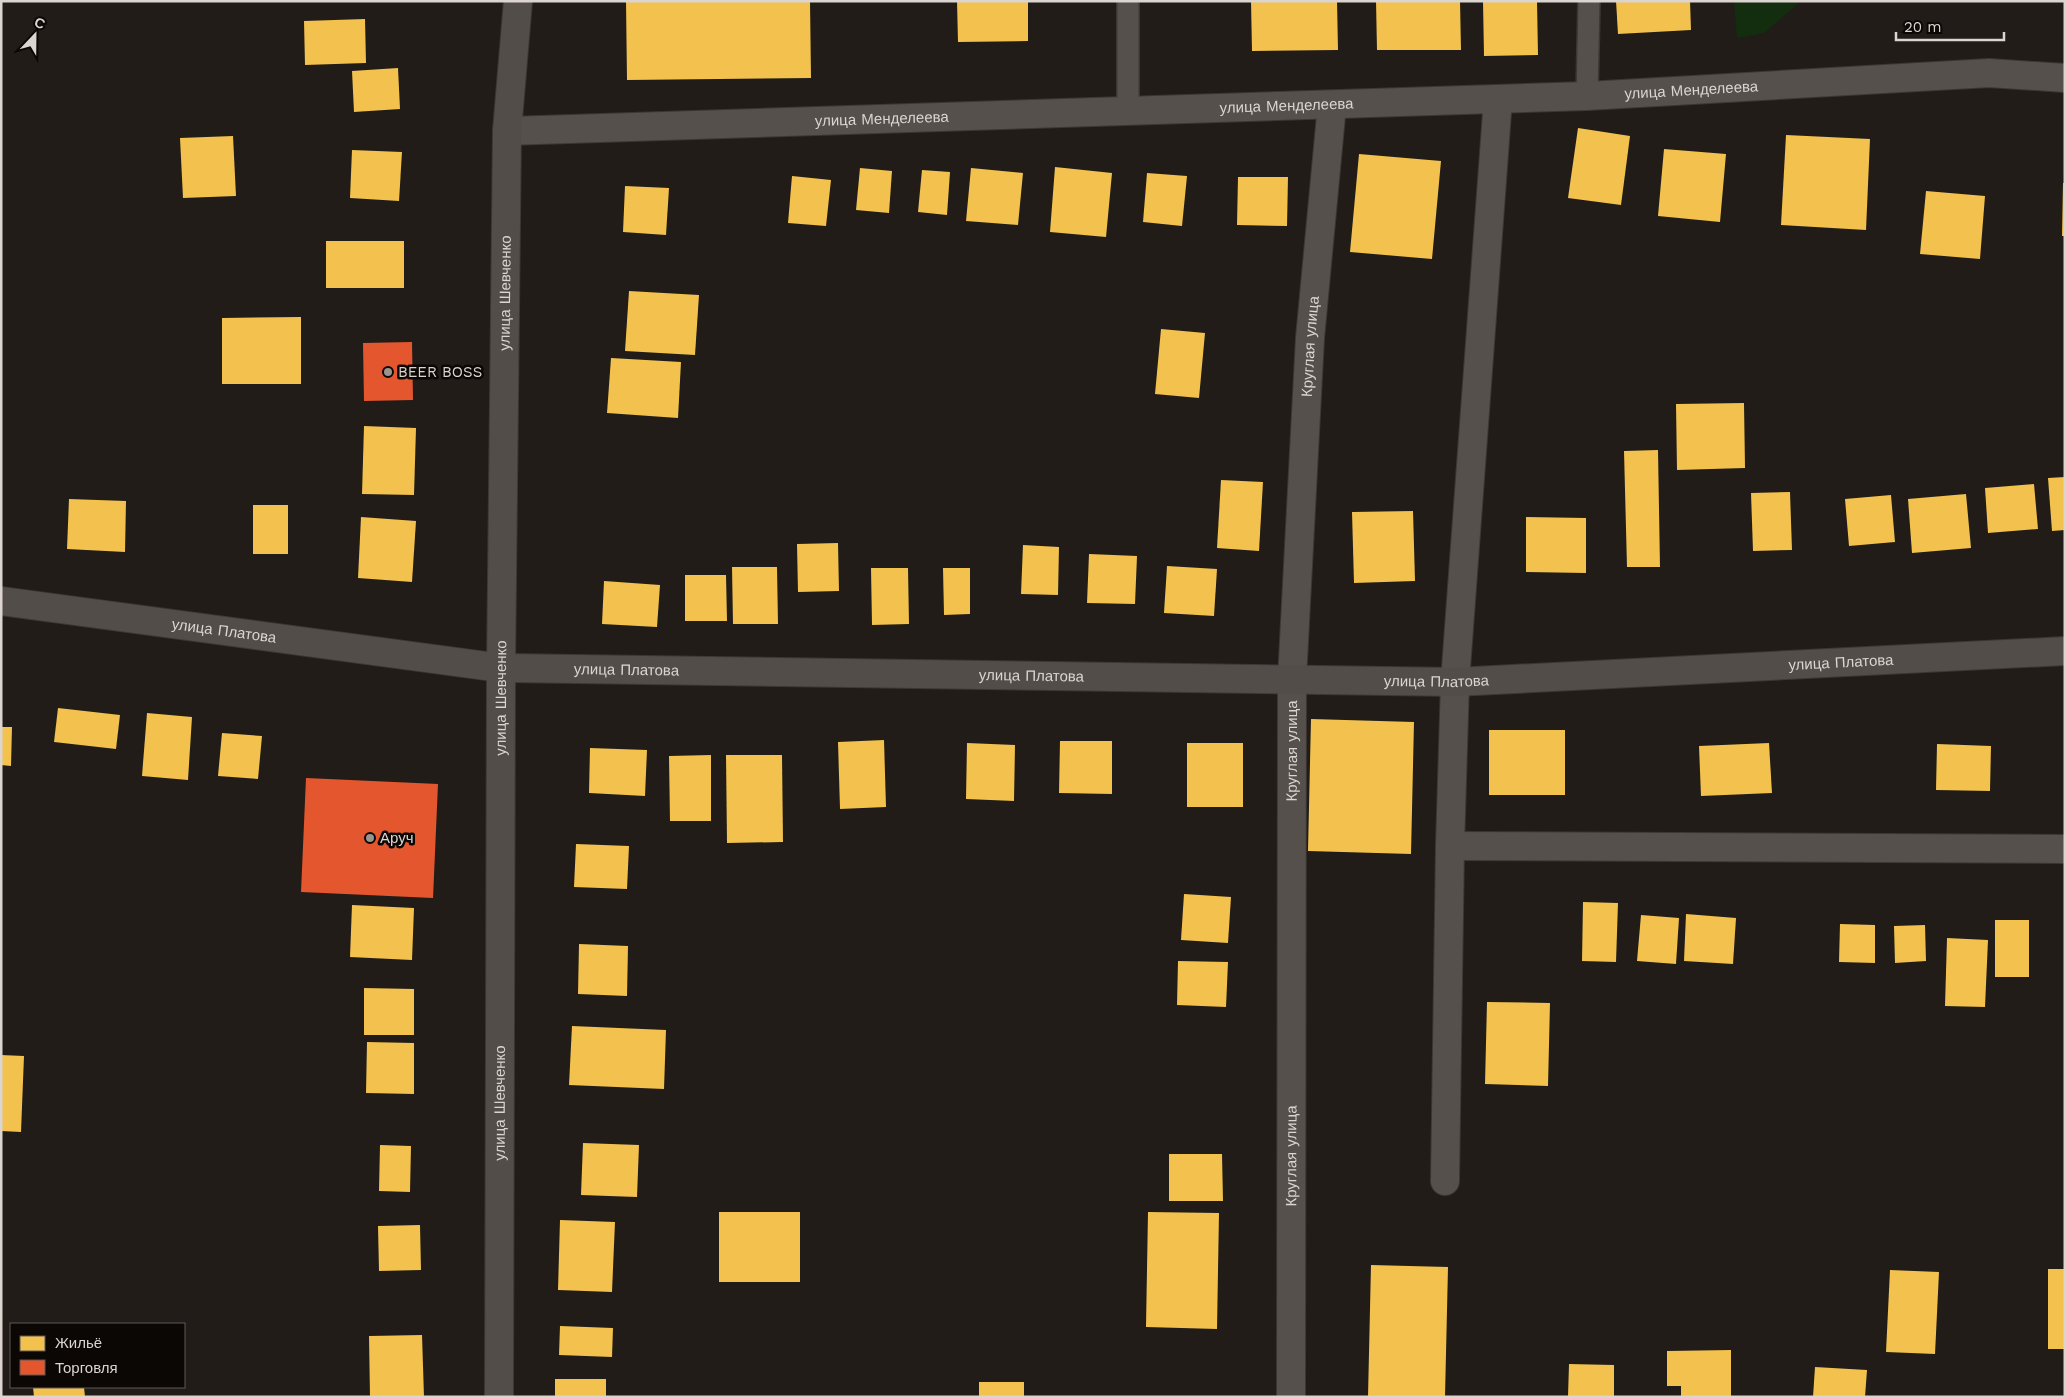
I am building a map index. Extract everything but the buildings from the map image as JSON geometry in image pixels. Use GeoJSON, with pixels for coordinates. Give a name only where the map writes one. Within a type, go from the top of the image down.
{"type":"FeatureCollection","features":[{"type":"Feature","properties":{"kind":"street","name":"улица Шевченко"},"geometry":{"type":"LineString","coordinates":[[499,1397],[501,668],[507,131],[518,1]]}},
{"type":"Feature","properties":{"kind":"street","name":"улица Менделеева"},"geometry":{"type":"LineString","coordinates":[[507,131],[1128,109],[1332,106],[1587,96],[1989,73],[2065,78]]}},
{"type":"Feature","properties":{"kind":"street"},"geometry":{"type":"LineString","coordinates":[[1445,1181],[1450,846],[1455,682],[1498,99]]}},
{"type":"Feature","properties":{"kind":"street","name":"Круглая улица"},"geometry":{"type":"LineString","coordinates":[[1292,1397],[1292,679],[1310,338],[1332,106]]}},
{"type":"Feature","properties":{"kind":"street","name":"улица Платова"},"geometry":{"type":"LineString","coordinates":[[1,601],[501,668],[1455,682],[2065,651]]}},
{"type":"Feature","properties":{"kind":"street"},"geometry":{"type":"LineString","coordinates":[[1450,846],[2065,849]]}},
{"type":"Feature","properties":{"kind":"lane"},"geometry":{"type":"LineString","coordinates":[[1128,1],[1128,109]]}},
{"type":"Feature","properties":{"kind":"lane"},"geometry":{"type":"LineString","coordinates":[[1587,96],[1588,1]]}},
{"type":"Feature","properties":{"kind":"green space"},"geometry":{"type":"Polygon","coordinates":[[[1734,1],[1801,1],[1764,33],[1737,38],[1734,1]]]}},
{"type":"Feature","properties":{"kind":"place","name":"BEER BOSS"},"geometry":{"type":"Point","coordinates":[388,372]}},
{"type":"Feature","properties":{"kind":"place","name":"Аруч"},"geometry":{"type":"Point","coordinates":[370,838]}}]}
